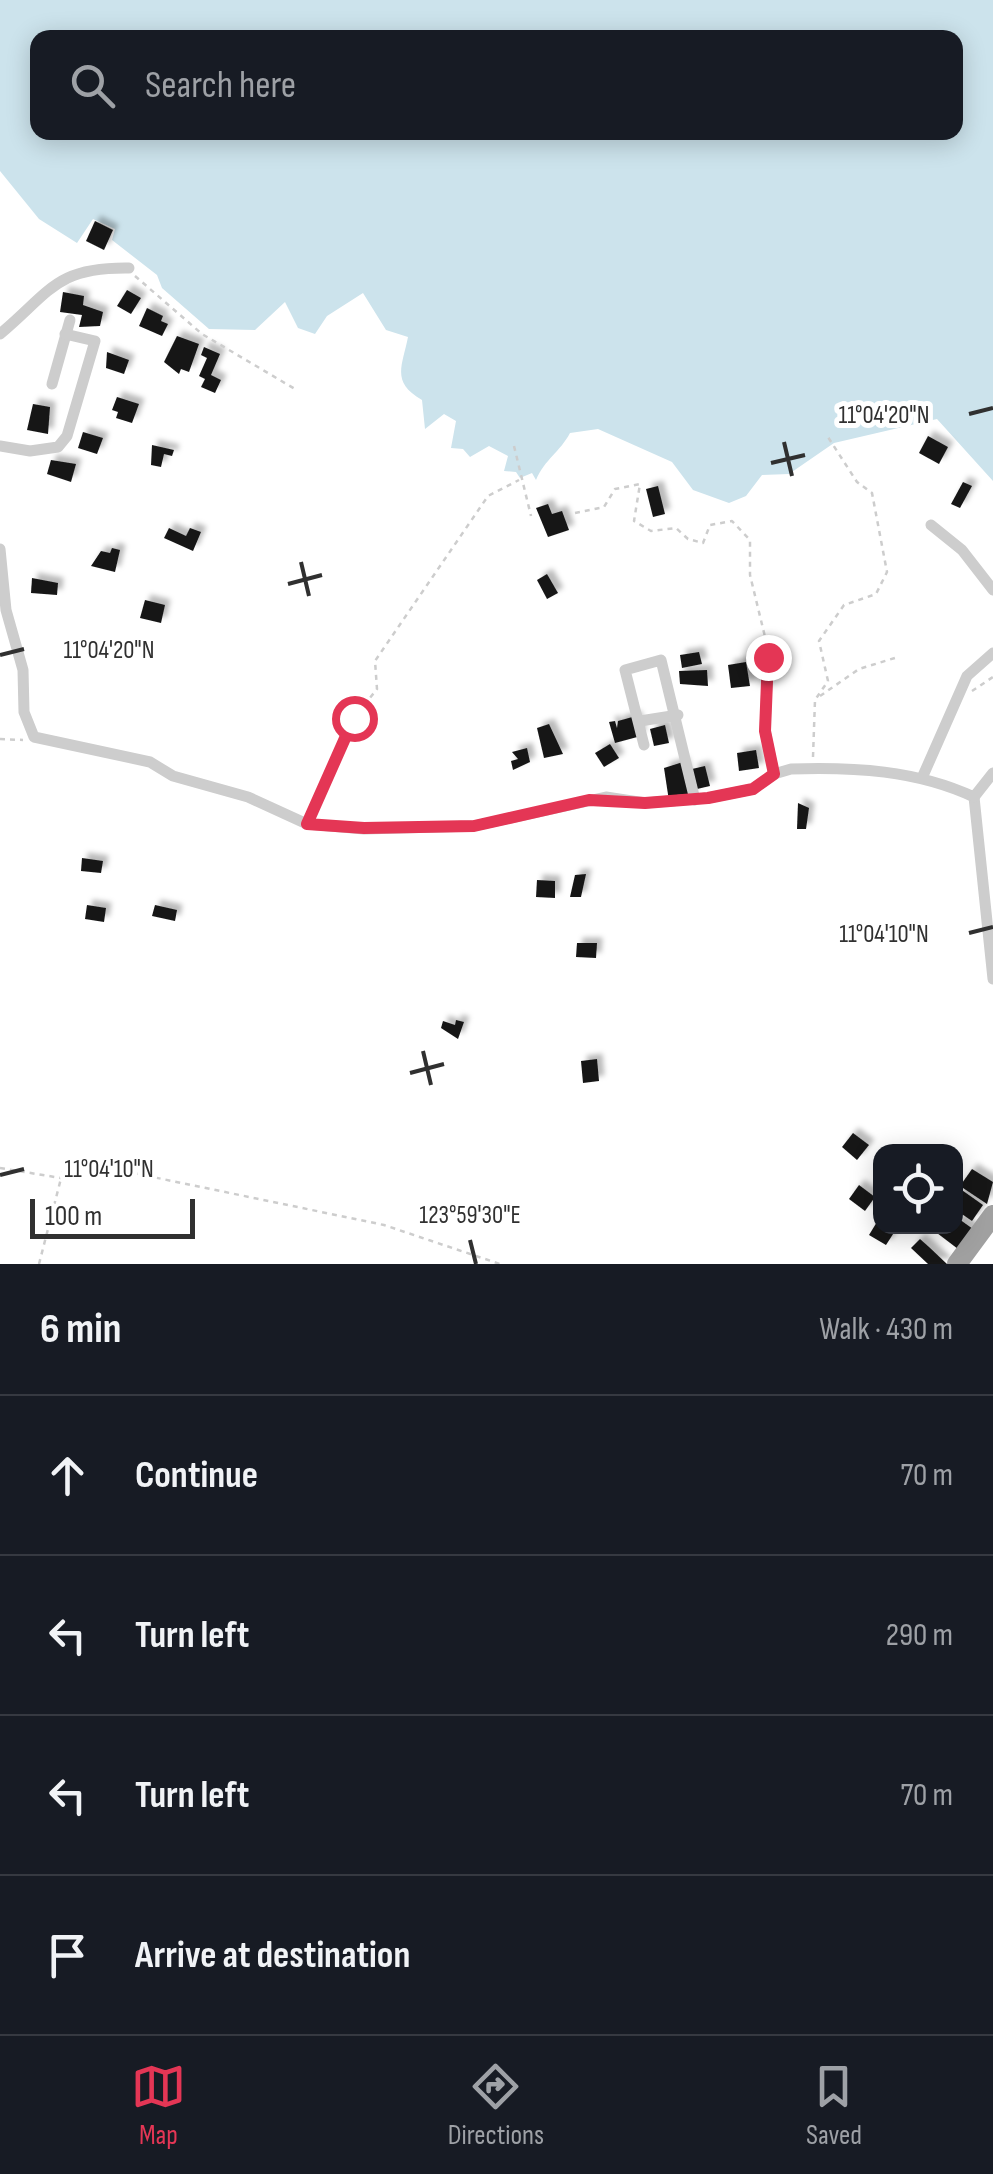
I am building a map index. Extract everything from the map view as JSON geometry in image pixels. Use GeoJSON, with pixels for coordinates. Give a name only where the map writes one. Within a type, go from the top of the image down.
{"type":"FeatureCollection","features":[{"type":"Feature","properties":{"kind":"highway"},"geometry":{"type":"LineString","coordinates":[[957,1264],[993,1215]]}},
{"type":"Feature","properties":{"kind":"street"},"geometry":{"type":"LineString","coordinates":[[0,334],[47,288],[79,270],[129,268]]}},
{"type":"Feature","properties":{"kind":"street"},"geometry":{"type":"LineString","coordinates":[[52,384],[70,320]]}},
{"type":"Feature","properties":{"kind":"street"},"geometry":{"type":"LineString","coordinates":[[0,446],[30,451],[58,447],[67,436],[95,342],[64,334]]}},
{"type":"Feature","properties":{"kind":"street"},"geometry":{"type":"LineString","coordinates":[[932,525],[962,550],[993,590]]}},
{"type":"Feature","properties":{"kind":"street"},"geometry":{"type":"LineString","coordinates":[[0,549],[6,610],[22,670],[24,712],[34,737],[150,762],[173,776],[248,797],[307,824],[364,828],[474,826],[589,800],[695,800],[753,789],[774,774],[813,768],[922,778],[974,797]]}},
{"type":"Feature","properties":{"kind":"street"},"geometry":{"type":"LineString","coordinates":[[922,778],[967,676],[993,653]]}},
{"type":"Feature","properties":{"kind":"street"},"geometry":{"type":"LineString","coordinates":[[768,657],[765,731],[774,774]]}},
{"type":"Feature","properties":{"kind":"street"},"geometry":{"type":"LineString","coordinates":[[644,745],[625,670],[661,660],[678,714],[695,800]]}},
{"type":"Feature","properties":{"kind":"street"},"geometry":{"type":"LineString","coordinates":[[640,721],[678,714]]}},
{"type":"Feature","properties":{"kind":"street"},"geometry":{"type":"LineString","coordinates":[[993,774],[974,797],[993,980]]}},
{"type":"Feature","properties":{"kind":"path"},"geometry":{"type":"LineString","coordinates":[[129,268],[202,334],[295,389]]}},
{"type":"Feature","properties":{"kind":"path"},"geometry":{"type":"LineString","coordinates":[[813,768],[815,700],[828,681],[820,641],[830,632],[844,605],[876,594],[887,572],[872,493],[857,482],[826,434]]}},
{"type":"Feature","properties":{"kind":"path"},"geometry":{"type":"LineString","coordinates":[[514,446],[519,480],[531,516]]}},
{"type":"Feature","properties":{"kind":"path"},"geometry":{"type":"LineString","coordinates":[[307,824],[354,718],[376,689],[375,661],[488,496],[519,480]]}},
{"type":"Feature","properties":{"kind":"path"},"geometry":{"type":"LineString","coordinates":[[575,514],[604,506],[615,490],[640,484],[633,505],[634,521],[651,531],[676,528],[688,539],[703,543],[710,525],[732,521],[750,540],[750,575],[764,619],[768,657]]}},
{"type":"Feature","properties":{"kind":"path"},"geometry":{"type":"LineString","coordinates":[[815,700],[859,669],[898,657]]}},
{"type":"Feature","properties":{"kind":"path"},"geometry":{"type":"LineString","coordinates":[[0,740],[16,742],[34,737]]}},
{"type":"Feature","properties":{"kind":"path"},"geometry":{"type":"LineString","coordinates":[[39,1264],[66,1159],[384,1225],[500,1264]]}},
{"type":"Feature","properties":{"kind":"path"},"geometry":{"type":"LineString","coordinates":[[0,1168],[62,1178]]}},
{"type":"Feature","properties":{"kind":"water"},"geometry":{"type":"Polygon","coordinates":[[[0,0],[993,0],[993,481],[937,419],[834,443],[789,474],[762,475],[746,496],[729,503],[693,490],[672,462],[598,429],[570,433],[536,480],[532,473],[520,478],[516,472],[504,471],[508,456],[489,446],[470,457],[463,449],[451,448],[456,421],[444,414],[425,429],[422,400],[402,380],[408,337],[386,330],[363,293],[327,316],[315,334],[298,328],[285,302],[255,330],[209,329],[162,288],[157,275],[112,240],[115,229],[93,219],[77,243],[39,219],[0,171],[0,0]]]}},
{"type":"Feature","properties":{"kind":"building"},"geometry":{"type":"Polygon","coordinates":[[[95,221],[113,230],[104,250],[86,241],[95,221]]]}},
{"type":"Feature","properties":{"kind":"building"},"geometry":{"type":"Polygon","coordinates":[[[127,290],[141,298],[131,314],[117,306],[127,290]]]}},
{"type":"Feature","properties":{"kind":"building"},"geometry":{"type":"Polygon","coordinates":[[[63,292],[84,296],[83,305],[103,312],[100,326],[79,327],[82,315],[60,312],[63,292]]]}},
{"type":"Feature","properties":{"kind":"building"},"geometry":{"type":"Polygon","coordinates":[[[147,308],[163,316],[161,321],[168,324],[162,336],[139,326],[147,308]]]}},
{"type":"Feature","properties":{"kind":"building"},"geometry":{"type":"Polygon","coordinates":[[[177,336],[199,344],[189,372],[181,369],[179,374],[164,362],[177,336]]]}},
{"type":"Feature","properties":{"kind":"building"},"geometry":{"type":"Polygon","coordinates":[[[204,347],[220,354],[211,375],[221,380],[215,393],[201,387],[205,379],[199,376],[207,358],[201,355],[204,347]]]}},
{"type":"Feature","properties":{"kind":"building"},"geometry":{"type":"Polygon","coordinates":[[[107,352],[129,360],[124,374],[106,368],[107,352]]]}},
{"type":"Feature","properties":{"kind":"building"},"geometry":{"type":"Polygon","coordinates":[[[117,397],[139,404],[132,423],[116,418],[118,412],[112,410],[117,397]]]}},
{"type":"Feature","properties":{"kind":"building"},"geometry":{"type":"Polygon","coordinates":[[[33,404],[50,407],[48,434],[27,430],[33,404]]]}},
{"type":"Feature","properties":{"kind":"building"},"geometry":{"type":"Polygon","coordinates":[[[83,432],[103,438],[97,454],[78,448],[83,432]]]}},
{"type":"Feature","properties":{"kind":"building"},"geometry":{"type":"Polygon","coordinates":[[[928,436],[948,447],[939,464],[919,453],[928,436]]]}},
{"type":"Feature","properties":{"kind":"building"},"geometry":{"type":"Polygon","coordinates":[[[152,445],[174,450],[172,456],[164,454],[161,467],[151,465],[152,445]]]}},
{"type":"Feature","properties":{"kind":"building"},"geometry":{"type":"Polygon","coordinates":[[[51,460],[76,464],[71,482],[47,474],[51,460]]]}},
{"type":"Feature","properties":{"kind":"building"},"geometry":{"type":"Polygon","coordinates":[[[963,482],[972,486],[960,508],[951,504],[963,482]]]}},
{"type":"Feature","properties":{"kind":"building"},"geometry":{"type":"Polygon","coordinates":[[[658,486],[665,514],[653,517],[646,489],[658,486]]]}},
{"type":"Feature","properties":{"kind":"building"},"geometry":{"type":"Polygon","coordinates":[[[548,504],[552,514],[562,511],[569,530],[548,537],[536,508],[548,504]]]}},
{"type":"Feature","properties":{"kind":"building"},"geometry":{"type":"Polygon","coordinates":[[[169,528],[186,536],[190,528],[201,532],[193,551],[164,538],[169,528]]]}},
{"type":"Feature","properties":{"kind":"building"},"geometry":{"type":"Polygon","coordinates":[[[112,548],[120,550],[115,572],[91,566],[101,551],[110,553],[112,548]]]}},
{"type":"Feature","properties":{"kind":"building"},"geometry":{"type":"Polygon","coordinates":[[[547,574],[558,593],[547,599],[537,580],[547,574]]]}},
{"type":"Feature","properties":{"kind":"building"},"geometry":{"type":"Polygon","coordinates":[[[32,578],[58,583],[57,595],[31,593],[32,578]]]}},
{"type":"Feature","properties":{"kind":"building"},"geometry":{"type":"Polygon","coordinates":[[[145,600],[165,605],[161,623],[140,618],[145,600]]]}},
{"type":"Feature","properties":{"kind":"building"},"geometry":{"type":"Polygon","coordinates":[[[699,652],[702,664],[682,668],[680,655],[699,652]]]}},
{"type":"Feature","properties":{"kind":"building"},"geometry":{"type":"Polygon","coordinates":[[[746,662],[750,686],[731,688],[728,665],[746,662]]]}},
{"type":"Feature","properties":{"kind":"building"},"geometry":{"type":"Polygon","coordinates":[[[707,670],[708,686],[680,684],[679,671],[707,670]]]}},
{"type":"Feature","properties":{"kind":"building"},"geometry":{"type":"Polygon","coordinates":[[[636,716],[641,736],[615,743],[609,722],[615,721],[617,728],[618,721],[636,716]]]}},
{"type":"Feature","properties":{"kind":"building"},"geometry":{"type":"Polygon","coordinates":[[[549,724],[563,754],[544,758],[537,728],[549,724]]]}},
{"type":"Feature","properties":{"kind":"building"},"geometry":{"type":"Polygon","coordinates":[[[665,725],[669,743],[654,746],[650,729],[665,725]]]}},
{"type":"Feature","properties":{"kind":"building"},"geometry":{"type":"Polygon","coordinates":[[[610,744],[619,758],[604,767],[595,753],[610,744]]]}},
{"type":"Feature","properties":{"kind":"building"},"geometry":{"type":"Polygon","coordinates":[[[527,748],[530,762],[513,770],[511,761],[518,759],[512,752],[527,748]]]}},
{"type":"Feature","properties":{"kind":"building"},"geometry":{"type":"Polygon","coordinates":[[[756,750],[759,768],[739,771],[737,753],[756,750]]]}},
{"type":"Feature","properties":{"kind":"building"},"geometry":{"type":"Polygon","coordinates":[[[683,762],[693,794],[669,801],[664,768],[683,762]]]}},
{"type":"Feature","properties":{"kind":"building"},"geometry":{"type":"Polygon","coordinates":[[[705,766],[710,786],[697,789],[692,769],[705,766]]]}},
{"type":"Feature","properties":{"kind":"building"},"geometry":{"type":"Polygon","coordinates":[[[798,803],[809,808],[806,829],[797,829],[798,803]]]}},
{"type":"Feature","properties":{"kind":"building"},"geometry":{"type":"Polygon","coordinates":[[[82,858],[103,861],[101,873],[81,871],[82,858]]]}},
{"type":"Feature","properties":{"kind":"building"},"geometry":{"type":"Polygon","coordinates":[[[586,874],[581,897],[570,897],[575,875],[586,874]]]}},
{"type":"Feature","properties":{"kind":"building"},"geometry":{"type":"Polygon","coordinates":[[[537,880],[555,881],[555,898],[536,897],[537,880]]]}},
{"type":"Feature","properties":{"kind":"building"},"geometry":{"type":"Polygon","coordinates":[[[87,905],[106,908],[104,922],[85,919],[87,905]]]}},
{"type":"Feature","properties":{"kind":"building"},"geometry":{"type":"Polygon","coordinates":[[[155,905],[177,910],[175,921],[152,916],[155,905]]]}},
{"type":"Feature","properties":{"kind":"building"},"geometry":{"type":"Polygon","coordinates":[[[577,943],[597,943],[596,958],[576,957],[577,943]]]}},
{"type":"Feature","properties":{"kind":"building"},"geometry":{"type":"Polygon","coordinates":[[[456,1020],[464,1022],[458,1039],[441,1028],[443,1021],[455,1025],[456,1020]]]}},
{"type":"Feature","properties":{"kind":"building"},"geometry":{"type":"Polygon","coordinates":[[[597,1059],[599,1081],[583,1083],[581,1061],[597,1059]]]}},
{"type":"Feature","properties":{"kind":"building"},"geometry":{"type":"Polygon","coordinates":[[[853,1133],[869,1145],[857,1160],[842,1147],[853,1133]]]}},
{"type":"Feature","properties":{"kind":"building"},"geometry":{"type":"Polygon","coordinates":[[[972,1169],[993,1182],[987,1204],[963,1188],[972,1169]]]}},
{"type":"Feature","properties":{"kind":"building"},"geometry":{"type":"Polygon","coordinates":[[[859,1185],[873,1196],[865,1211],[849,1199],[859,1185]]]}},
{"type":"Feature","properties":{"kind":"building"},"geometry":{"type":"Polygon","coordinates":[[[963,1191],[983,1205],[972,1221],[963,1215],[963,1191]]]}},
{"type":"Feature","properties":{"kind":"building"},"geometry":{"type":"Polygon","coordinates":[[[963,1222],[973,1229],[958,1249],[938,1234],[963,1234],[963,1222]]]}},
{"type":"Feature","properties":{"kind":"building"},"geometry":{"type":"Polygon","coordinates":[[[873,1228],[873,1234],[893,1234],[886,1245],[869,1235],[873,1228]]]}},
{"type":"Feature","properties":{"kind":"building"},"geometry":{"type":"Polygon","coordinates":[[[920,1239],[947,1264],[928,1264],[911,1248],[920,1239]]]}},
{"type":"Feature","properties":{"kind":"route"},"geometry":{"type":"LineString","coordinates":[[354,718],[307,824],[364,828],[474,826],[589,800],[645,803],[708,798],[753,789],[774,774],[765,731],[768,657]]}}]}
